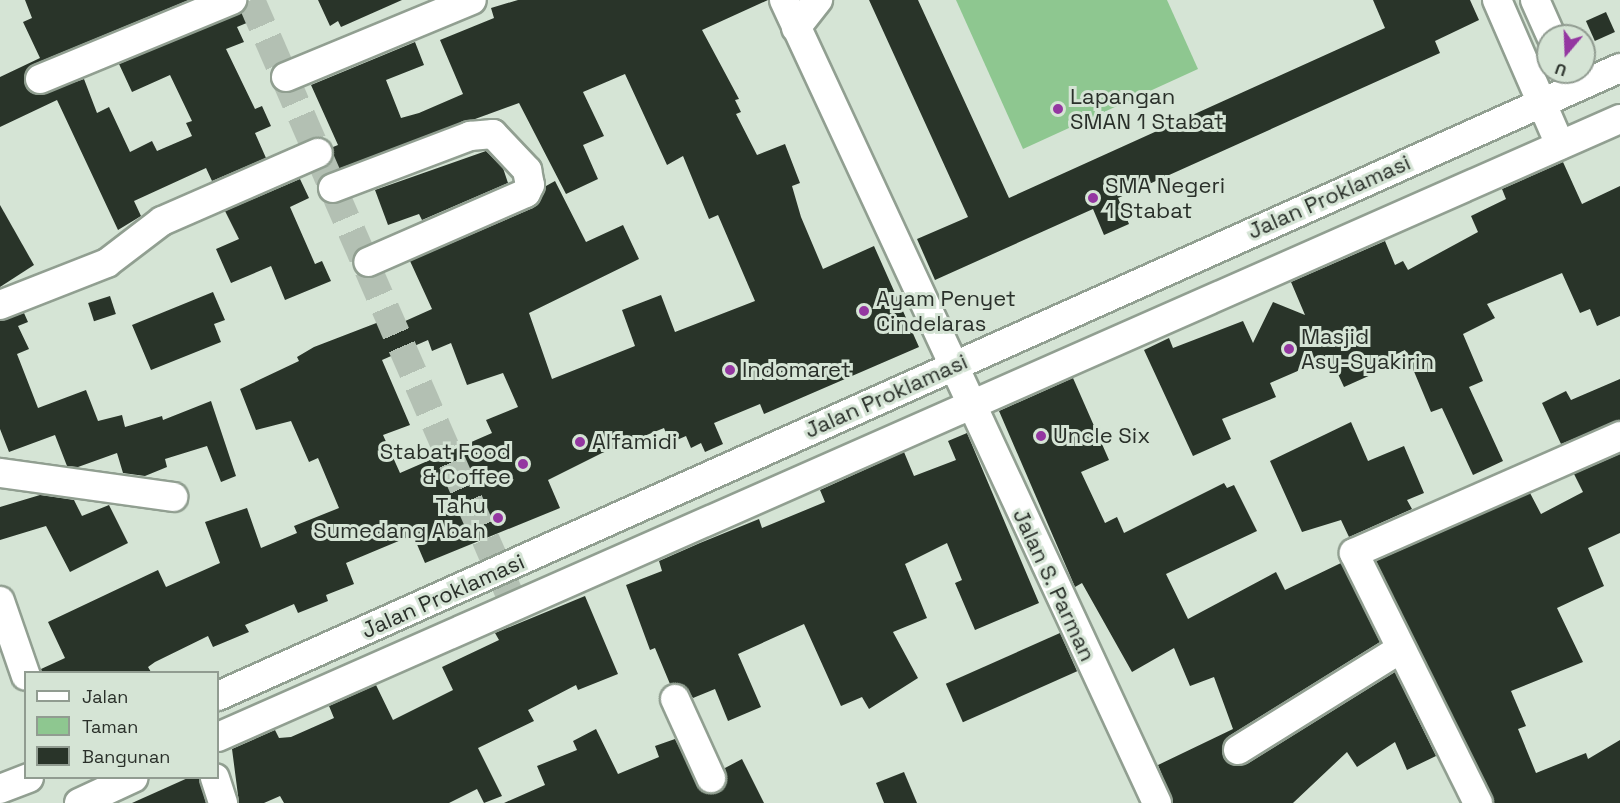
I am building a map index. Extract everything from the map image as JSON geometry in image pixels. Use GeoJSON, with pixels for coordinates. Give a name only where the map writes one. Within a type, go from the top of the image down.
{"type":"FeatureCollection","features":[{"type":"Feature","properties":{"kind":"street"},"geometry":{"type":"LineString","coordinates":[[40,79],[232,0]]}},
{"type":"Feature","properties":{"kind":"street"},"geometry":{"type":"LineString","coordinates":[[286,77],[472,0]]}},
{"type":"Feature","properties":{"kind":"street","name":"Jalan S. Parman"},"geometry":{"type":"LineString","coordinates":[[784,0],[968,404],[1157,803]]}},
{"type":"Feature","properties":{"kind":"street"},"geometry":{"type":"LineString","coordinates":[[796,28],[818,0]]}},
{"type":"Feature","properties":{"kind":"street"},"geometry":{"type":"LineString","coordinates":[[1497,0],[1560,145]]}},
{"type":"Feature","properties":{"kind":"street"},"geometry":{"type":"LineString","coordinates":[[1535,0],[1546,24]]}},
{"type":"Feature","properties":{"kind":"street","name":"Jalan Proklamasi"},"geometry":{"type":"LineString","coordinates":[[1596,74],[1620,68]]}},
{"type":"Feature","properties":{"kind":"street","name":"Jalan Proklamasi"},"geometry":{"type":"LineString","coordinates":[[219,696],[1541,101],[1564,84]]}},
{"type":"Feature","properties":{"kind":"street"},"geometry":{"type":"LineString","coordinates":[[1572,84],[1593,130]]}},
{"type":"Feature","properties":{"kind":"street","name":"Jalan Proklamasi"},"geometry":{"type":"LineString","coordinates":[[219,737],[1620,118]]}},
{"type":"Feature","properties":{"kind":"street"},"geometry":{"type":"LineString","coordinates":[[333,188],[470,136],[493,134],[527,170],[530,185],[526,193],[368,262]]}},
{"type":"Feature","properties":{"kind":"street"},"geometry":{"type":"LineString","coordinates":[[0,305],[107,263],[162,221],[318,153]]}},
{"type":"Feature","properties":{"kind":"street"},"geometry":{"type":"LineString","coordinates":[[1478,803],[1354,553],[1620,436]]}},
{"type":"Feature","properties":{"kind":"street"},"geometry":{"type":"LineString","coordinates":[[0,473],[173,497]]}},
{"type":"Feature","properties":{"kind":"street"},"geometry":{"type":"LineString","coordinates":[[0,601],[25,671]]}},
{"type":"Feature","properties":{"kind":"street"},"geometry":{"type":"LineString","coordinates":[[1238,750],[1400,649]]}},
{"type":"Feature","properties":{"kind":"street"},"geometry":{"type":"LineString","coordinates":[[675,699],[711,778]]}},
{"type":"Feature","properties":{"kind":"street"},"geometry":{"type":"LineString","coordinates":[[0,789],[24,779]]}},
{"type":"Feature","properties":{"kind":"street"},"geometry":{"type":"LineString","coordinates":[[79,803],[129,779]]}},
{"type":"Feature","properties":{"kind":"street"},"geometry":{"type":"LineString","coordinates":[[216,779],[223,803]]}},
{"type":"Feature","properties":{"kind":"green space","name":"Lapangan SMAN 1 Stabat"},"geometry":{"type":"Polygon","coordinates":[[[956,0],[1167,0],[1198,69],[1023,149],[956,0]]]}},
{"type":"Feature","properties":{"kind":"building"},"geometry":{"type":"Polygon","coordinates":[[[25,0],[189,0],[34,64],[24,76],[30,92],[38,95],[84,79],[97,113],[109,107],[130,152],[152,141],[157,151],[192,136],[186,123],[192,121],[170,75],[132,92],[119,64],[244,11],[249,22],[237,27],[244,42],[226,49],[255,109],[262,106],[271,126],[255,133],[266,158],[212,181],[206,168],[134,201],[141,216],[118,230],[57,100],[0,127],[0,77],[40,58],[23,22],[32,18],[25,0]]]}},
{"type":"Feature","properties":{"kind":"building"},"geometry":{"type":"Polygon","coordinates":[[[318,0],[402,0],[341,27],[338,21],[330,26],[318,0]]]}},
{"type":"Feature","properties":{"kind":"building"},"geometry":{"type":"Polygon","coordinates":[[[518,0],[768,0],[702,30],[739,99],[735,100],[741,112],[736,114],[757,155],[785,144],[800,183],[792,186],[801,217],[823,269],[874,246],[919,347],[764,414],[760,404],[714,423],[723,444],[705,452],[701,443],[691,448],[686,436],[670,443],[664,428],[602,453],[548,480],[560,508],[425,563],[413,535],[346,563],[354,584],[326,595],[328,601],[298,613],[294,604],[245,625],[249,632],[213,647],[208,636],[155,662],[148,667],[150,671],[42,671],[41,669],[65,658],[48,622],[158,570],[166,587],[220,563],[205,522],[247,508],[261,548],[297,533],[294,526],[339,508],[318,458],[309,462],[291,421],[256,430],[240,389],[299,361],[297,357],[314,347],[379,322],[383,331],[432,309],[410,261],[533,208],[546,186],[555,181],[586,242],[623,225],[639,259],[529,313],[552,379],[635,346],[622,310],[661,295],[675,332],[755,301],[718,215],[709,219],[683,156],[667,165],[625,74],[583,92],[604,136],[583,145],[598,179],[566,194],[519,103],[338,169],[333,158],[333,147],[338,145],[311,85],[415,42],[424,65],[386,80],[401,118],[419,113],[463,94],[440,40],[494,18],[491,8],[518,0]],[[428,340],[382,360],[410,425],[383,435],[400,473],[492,433],[486,420],[518,407],[503,373],[467,385],[451,343],[432,351],[428,340]]]}},
{"type":"Feature","properties":{"kind":"building"},"geometry":{"type":"Polygon","coordinates":[[[869,0],[918,0],[1009,198],[1385,28],[1373,0],[1470,0],[1479,20],[1435,41],[1440,53],[1118,198],[1129,224],[1104,235],[1093,209],[935,280],[917,239],[968,217],[869,0]]]}},
{"type":"Feature","properties":{"kind":"building"},"geometry":{"type":"Polygon","coordinates":[[[1606,12],[1615,32],[1596,41],[1596,24],[1587,24],[1586,21],[1606,12]]]}},
{"type":"Feature","properties":{"kind":"building"},"geometry":{"type":"Polygon","coordinates":[[[486,151],[503,168],[508,183],[422,220],[419,214],[388,225],[375,190],[486,151]]]}},
{"type":"Feature","properties":{"kind":"building"},"geometry":{"type":"Polygon","coordinates":[[[1563,162],[1582,204],[1620,186],[1620,316],[1597,326],[1590,309],[1580,313],[1562,273],[1487,304],[1495,318],[1463,334],[1483,381],[1469,387],[1503,461],[1473,475],[1442,408],[1431,412],[1405,350],[1370,367],[1373,374],[1344,387],[1330,357],[1270,383],[1276,397],[1222,419],[1231,439],[1193,456],[1144,350],[1169,338],[1173,348],[1243,321],[1253,343],[1273,302],[1305,315],[1291,282],[1385,241],[1395,265],[1403,261],[1408,270],[1478,232],[1471,216],[1506,199],[1502,189],[1563,162]]]}},
{"type":"Feature","properties":{"kind":"building"},"geometry":{"type":"Polygon","coordinates":[[[300,179],[309,198],[290,207],[315,264],[322,261],[331,281],[285,300],[271,266],[231,283],[216,249],[239,239],[225,211],[300,179]]]}},
{"type":"Feature","properties":{"kind":"building"},"geometry":{"type":"Polygon","coordinates":[[[0,205],[34,265],[0,287],[0,205]]]}},
{"type":"Feature","properties":{"kind":"building"},"geometry":{"type":"Polygon","coordinates":[[[213,292],[225,320],[214,324],[221,342],[151,370],[132,325],[213,292]]]}},
{"type":"Feature","properties":{"kind":"building"},"geometry":{"type":"Polygon","coordinates":[[[110,296],[116,314],[94,321],[88,303],[110,296]]]}},
{"type":"Feature","properties":{"kind":"building"},"geometry":{"type":"Polygon","coordinates":[[[24,313],[28,322],[18,326],[29,349],[17,354],[38,408],[86,390],[98,421],[122,415],[125,427],[162,416],[163,420],[211,401],[236,476],[221,482],[207,446],[165,459],[167,467],[145,476],[123,473],[117,453],[78,467],[67,466],[55,435],[9,452],[0,429],[0,321],[24,313]]]}},
{"type":"Feature","properties":{"kind":"building"},"geometry":{"type":"Polygon","coordinates":[[[1073,378],[1109,460],[1081,472],[1105,523],[1117,517],[1124,533],[1224,483],[1227,488],[1234,485],[1257,531],[1166,574],[1188,619],[1276,572],[1285,590],[1341,563],[1380,642],[1229,736],[1222,750],[1224,759],[1238,766],[1247,764],[1395,672],[1436,756],[1407,770],[1395,742],[1357,767],[1347,752],[1293,803],[1173,803],[1158,765],[1233,729],[1214,677],[1190,686],[1174,648],[1132,672],[1082,583],[1075,587],[999,411],[1073,378]]]}},
{"type":"Feature","properties":{"kind":"building"},"geometry":{"type":"Polygon","coordinates":[[[1620,379],[1620,420],[1561,444],[1542,403],[1566,391],[1571,400],[1620,379]]]}},
{"type":"Feature","properties":{"kind":"building"},"geometry":{"type":"Polygon","coordinates":[[[1351,422],[1368,461],[1404,446],[1424,493],[1407,500],[1412,509],[1349,537],[1341,520],[1302,532],[1270,461],[1351,422]]]}},
{"type":"Feature","properties":{"kind":"building"},"geometry":{"type":"Polygon","coordinates":[[[967,433],[1039,603],[975,630],[955,583],[962,580],[947,543],[905,564],[927,618],[893,632],[918,678],[869,709],[862,697],[841,706],[804,624],[738,654],[761,707],[728,721],[715,689],[693,698],[684,685],[670,684],[655,648],[650,650],[626,585],[662,571],[659,561],[700,543],[759,519],[762,528],[825,502],[820,490],[904,452],[914,476],[956,460],[948,441],[967,433]]]}},
{"type":"Feature","properties":{"kind":"building"},"geometry":{"type":"Polygon","coordinates":[[[1620,454],[1620,533],[1588,548],[1604,586],[1557,608],[1583,662],[1511,691],[1526,726],[1518,729],[1536,773],[1586,753],[1588,759],[1620,740],[1620,803],[1494,803],[1376,561],[1530,493],[1541,514],[1583,492],[1574,474],[1620,454]]]}},
{"type":"Feature","properties":{"kind":"building"},"geometry":{"type":"Polygon","coordinates":[[[40,495],[74,500],[82,516],[109,505],[128,543],[70,572],[46,526],[0,540],[0,507],[40,495]]]}},
{"type":"Feature","properties":{"kind":"building"},"geometry":{"type":"Polygon","coordinates":[[[585,596],[618,674],[578,690],[576,685],[528,710],[534,721],[478,748],[502,796],[484,803],[477,789],[449,803],[284,803],[280,796],[264,803],[239,803],[232,749],[275,730],[279,738],[291,737],[334,718],[329,706],[376,685],[393,720],[453,690],[442,667],[499,640],[495,633],[585,596]]]}},
{"type":"Feature","properties":{"kind":"building"},"geometry":{"type":"Polygon","coordinates":[[[1060,633],[1077,671],[963,722],[946,684],[1060,633]]]}},
{"type":"Feature","properties":{"kind":"building"},"geometry":{"type":"Polygon","coordinates":[[[596,729],[618,774],[659,757],[655,746],[675,739],[702,792],[718,793],[727,780],[725,768],[742,759],[764,803],[504,803],[545,785],[537,766],[577,750],[573,741],[596,729]]]}},
{"type":"Feature","properties":{"kind":"building"},"geometry":{"type":"Polygon","coordinates":[[[904,772],[917,803],[884,803],[876,783],[904,772]]]}},
{"type":"Feature","properties":{"kind":"building"},"geometry":{"type":"Polygon","coordinates":[[[186,779],[200,779],[206,803],[132,803],[186,779]]]}},
{"type":"Feature","properties":{"kind":"tunnel"},"geometry":{"type":"LineString","coordinates":[[251,0],[515,607]]}},
{"type":"Feature","properties":{"kind":"place","name":"Lapangan SMAN 1 Stabat"},"geometry":{"type":"Point","coordinates":[1058,109]}},
{"type":"Feature","properties":{"kind":"place","name":"SMA Negeri 1 Stabat"},"geometry":{"type":"Point","coordinates":[1093,198]}},
{"type":"Feature","properties":{"kind":"place","name":"Ayam Penyet Cindelaras"},"geometry":{"type":"Point","coordinates":[864,311]}},
{"type":"Feature","properties":{"kind":"place","name":"Masjid Asy-Syakirin"},"geometry":{"type":"Point","coordinates":[1289,349]}},
{"type":"Feature","properties":{"kind":"place","name":"Indomaret"},"geometry":{"type":"Point","coordinates":[730,370]}},
{"type":"Feature","properties":{"kind":"place","name":"Uncle Six"},"geometry":{"type":"Point","coordinates":[1041,436]}},
{"type":"Feature","properties":{"kind":"place","name":"Alfamidi"},"geometry":{"type":"Point","coordinates":[580,442]}},
{"type":"Feature","properties":{"kind":"place","name":"Stabat Food & Coffee"},"geometry":{"type":"Point","coordinates":[523,464]}},
{"type":"Feature","properties":{"kind":"place","name":"Tahu Sumedang Abah"},"geometry":{"type":"Point","coordinates":[498,518]}}]}
